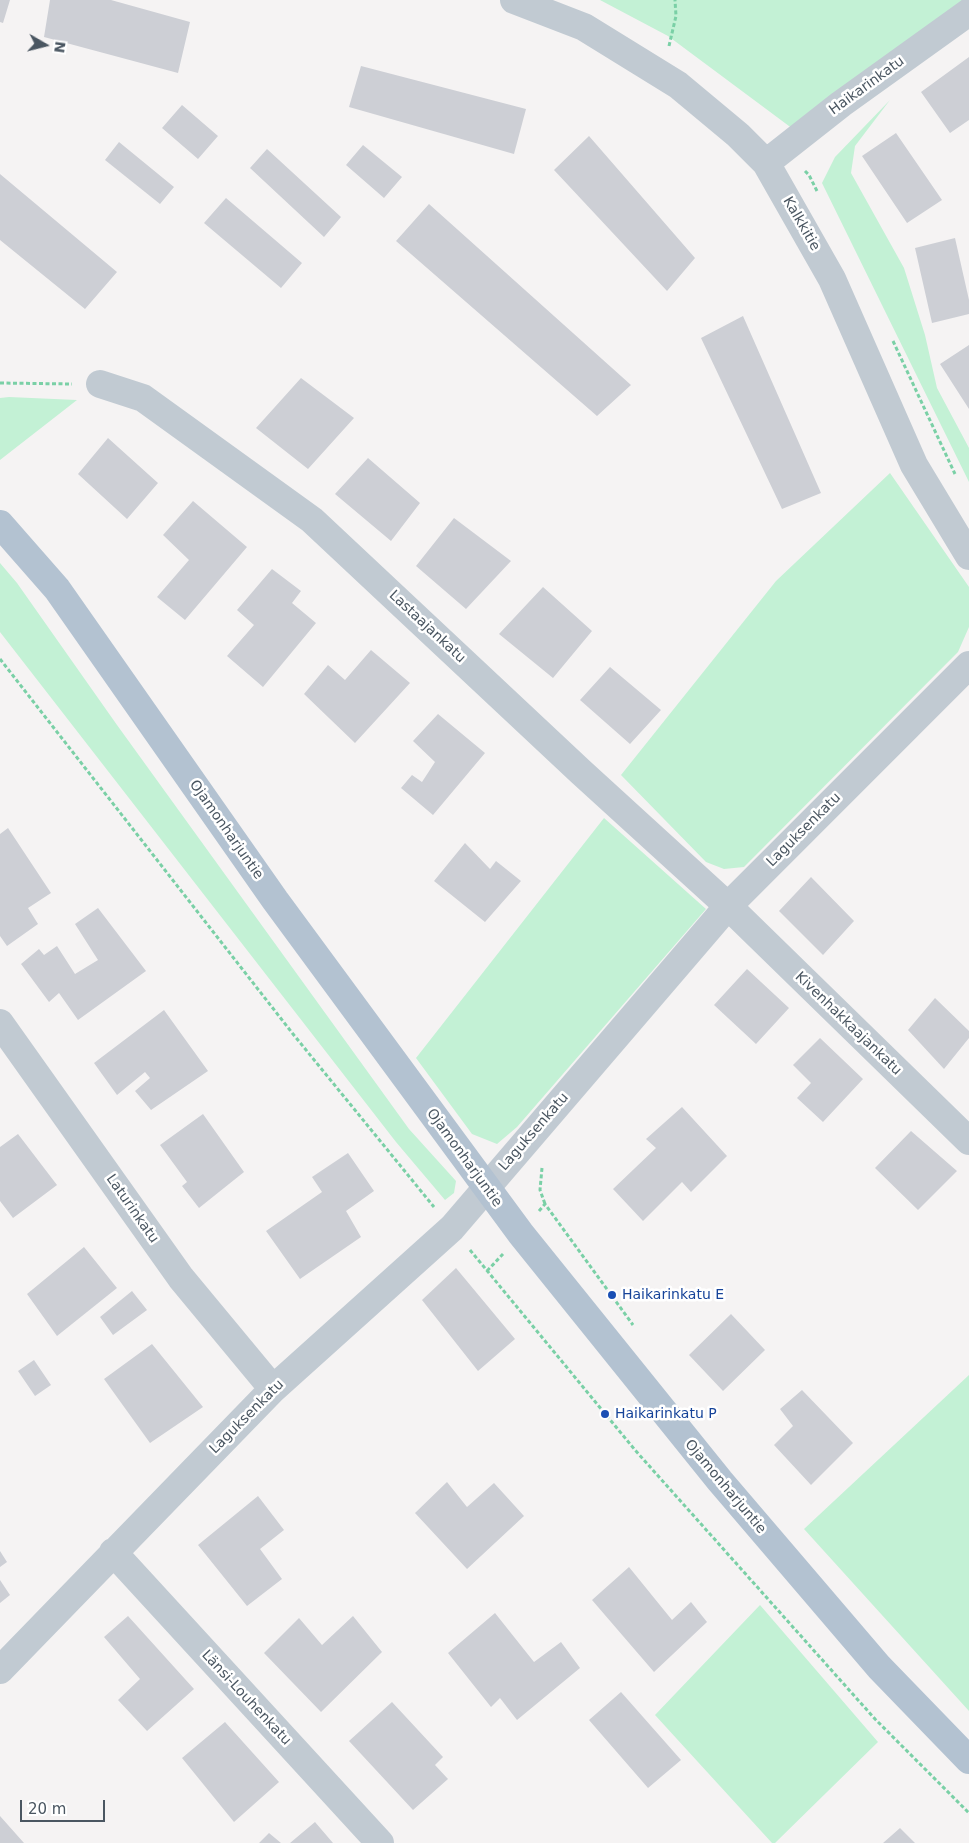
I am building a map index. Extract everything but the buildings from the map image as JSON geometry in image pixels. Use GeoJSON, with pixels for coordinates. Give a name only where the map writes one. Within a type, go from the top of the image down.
{"type":"FeatureCollection","features":[{"type":"Feature","properties":{"kind":"main road","name":"Ojamonharjuntie"},"geometry":{"type":"LineString","coordinates":[[0,524],[57,589],[275,900],[520,1234],[720,1482],[879,1667],[969,1760]]}},
{"type":"Feature","properties":{"kind":"street","name":"Kalkkitie"},"geometry":{"type":"LineString","coordinates":[[514,0],[584,27],[678,85],[738,135],[766,163],[832,279],[914,465],[969,556]]}},
{"type":"Feature","properties":{"kind":"street","name":"Haikarinkatu"},"geometry":{"type":"LineString","coordinates":[[766,163],[841,104],[969,12]]}},
{"type":"Feature","properties":{"kind":"street","name":"Lastaajankatu"},"geometry":{"type":"LineString","coordinates":[[100,384],[143,398],[312,520],[581,772],[728,906]]}},
{"type":"Feature","properties":{"kind":"street","name":"Laguksenkatu"},"geometry":{"type":"LineString","coordinates":[[0,1670],[273,1389],[452,1228],[728,906],[969,665]]}},
{"type":"Feature","properties":{"kind":"street","name":"Kivenhakkaajankatu"},"geometry":{"type":"LineString","coordinates":[[728,906],[969,1142]]}},
{"type":"Feature","properties":{"kind":"street","name":"Laturinkatu"},"geometry":{"type":"LineString","coordinates":[[0,1023],[181,1278],[273,1389]]}},
{"type":"Feature","properties":{"kind":"street","name":"Länsi-Louhenkatu"},"geometry":{"type":"LineString","coordinates":[[113,1552],[380,1843]]}},
{"type":"Feature","properties":{"kind":"path"},"geometry":{"type":"LineString","coordinates":[[668,49],[676,16],[675,0]]}},
{"type":"Feature","properties":{"kind":"path"},"geometry":{"type":"LineString","coordinates":[[0,383],[100,384]]}},
{"type":"Feature","properties":{"kind":"green space"},"geometry":{"type":"Polygon","coordinates":[[[600,0],[969,0],[793,129],[668,36],[600,0]]]}},
{"type":"Feature","properties":{"kind":"green space"},"geometry":{"type":"Polygon","coordinates":[[[890,100],[855,146],[851,173],[904,268],[925,335],[937,388],[969,448],[969,482],[822,183],[835,157],[890,100]]]}},
{"type":"Feature","properties":{"kind":"green space"},"geometry":{"type":"Polygon","coordinates":[[[0,398],[77,400],[0,460],[0,398]]]}},
{"type":"Feature","properties":{"kind":"green space"},"geometry":{"type":"Polygon","coordinates":[[[890,473],[969,587],[969,627],[958,652],[744,867],[724,869],[706,862],[621,775],[776,581],[890,473]]]}},
{"type":"Feature","properties":{"kind":"green space"},"geometry":{"type":"Polygon","coordinates":[[[0,563],[17,583],[117,725],[409,1129],[456,1181],[454,1193],[445,1200],[396,1142],[0,632],[0,563]]]}},
{"type":"Feature","properties":{"kind":"green space"},"geometry":{"type":"Polygon","coordinates":[[[604,818],[706,909],[517,1127],[497,1144],[472,1134],[416,1058],[604,818]]]}},
{"type":"Feature","properties":{"kind":"green space"},"geometry":{"type":"Polygon","coordinates":[[[969,1375],[969,1711],[804,1529],[969,1375]]]}},
{"type":"Feature","properties":{"kind":"green space"},"geometry":{"type":"Polygon","coordinates":[[[760,1605],[878,1742],[775,1843],[772,1843],[655,1715],[760,1605]]]}},
{"type":"Feature","properties":{"kind":"place","name":"Haikarinkatu E"},"geometry":{"type":"Point","coordinates":[612,1295]}},
{"type":"Feature","properties":{"kind":"place","name":"Haikarinkatu P"},"geometry":{"type":"Point","coordinates":[605,1414]}}]}
